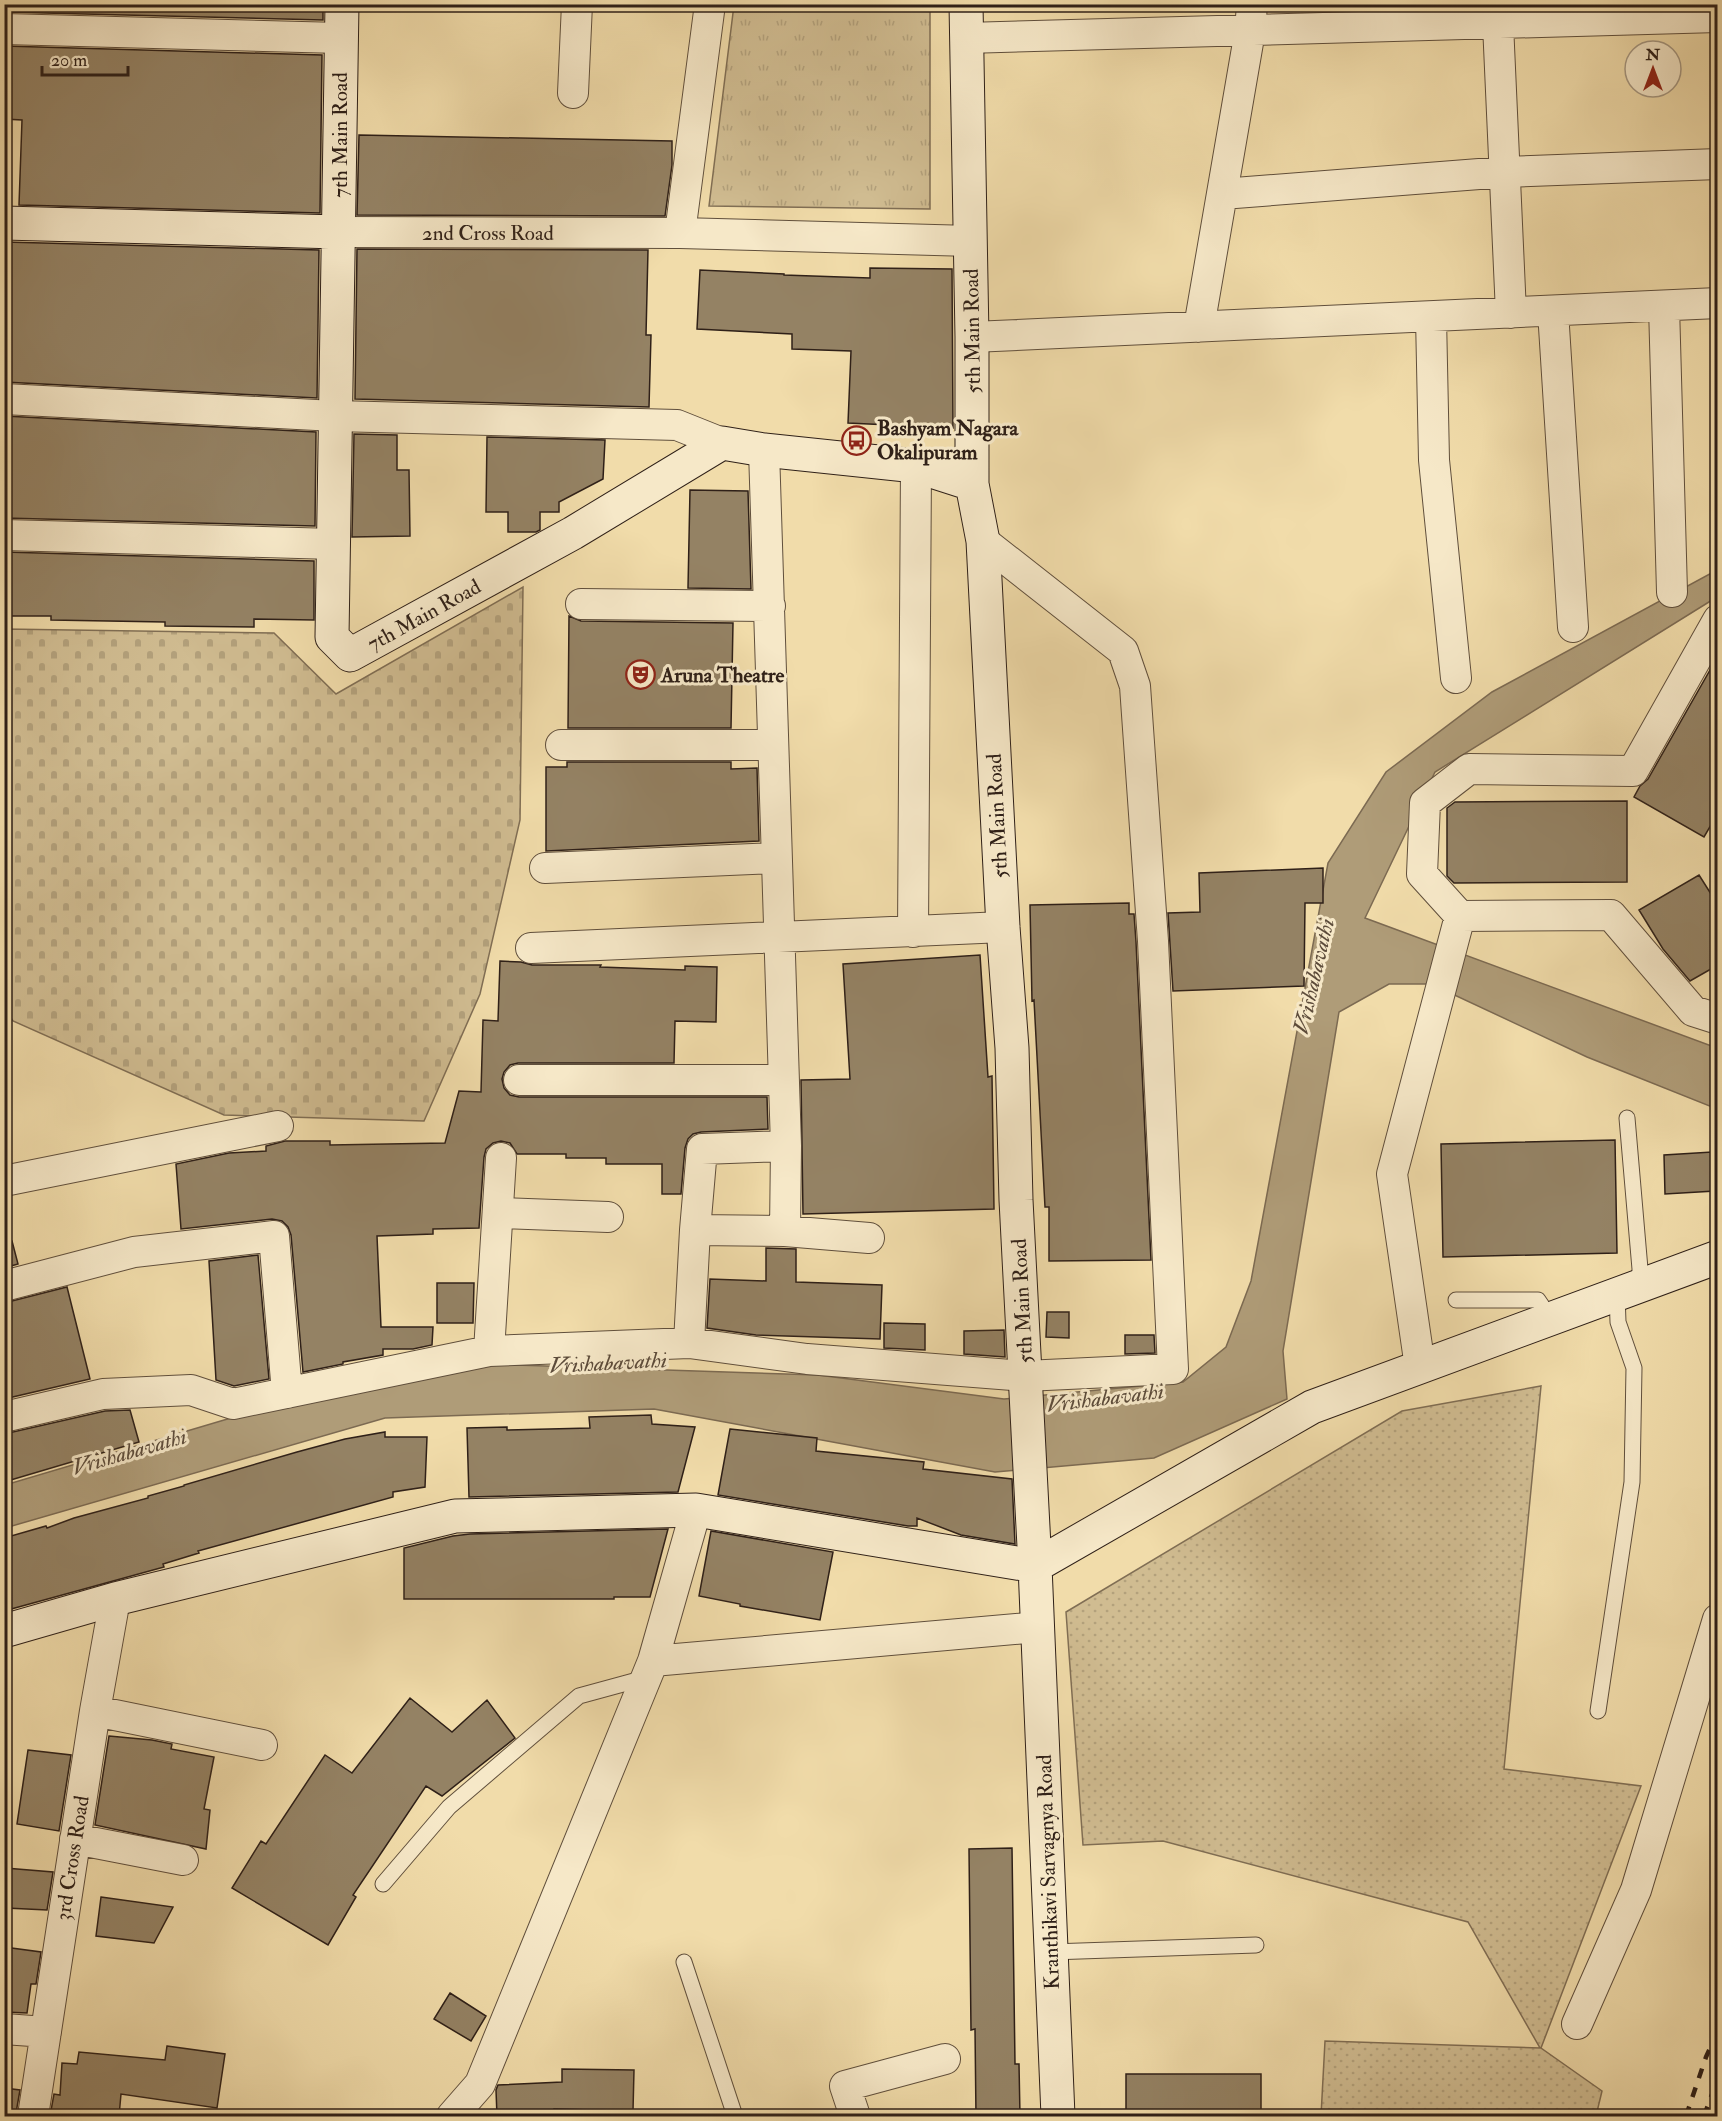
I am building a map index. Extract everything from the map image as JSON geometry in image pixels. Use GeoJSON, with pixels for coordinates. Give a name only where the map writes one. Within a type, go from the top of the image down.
{"type":"FeatureCollection","features":[{"type":"Feature","properties":{"kind":"street","name":"7th Main Road"},"geometry":{"type":"LineString","coordinates":[[342,4],[332,638],[350,656],[573,534],[722,443]]}},
{"type":"Feature","properties":{"kind":"street"},"geometry":{"type":"LineString","coordinates":[[573,93],[577,4]]}},
{"type":"Feature","properties":{"kind":"street"},"geometry":{"type":"LineString","coordinates":[[680,233],[710,4]]}},
{"type":"Feature","properties":{"kind":"street","name":"5th Main Road"},"geometry":{"type":"LineString","coordinates":[[966,4],[972,338],[972,484],[983,541],[1003,927],[1012,1048],[1016,1200],[1038,1628]]}},
{"type":"Feature","properties":{"kind":"street"},"geometry":{"type":"LineString","coordinates":[[966,38],[1251,18],[1497,14],[1718,17]]}},
{"type":"Feature","properties":{"kind":"street"},"geometry":{"type":"LineString","coordinates":[[1497,14],[1511,313]]}},
{"type":"Feature","properties":{"kind":"street"},"geometry":{"type":"LineString","coordinates":[[1199,327],[1251,18]]}},
{"type":"Feature","properties":{"kind":"street"},"geometry":{"type":"LineString","coordinates":[[4,29],[340,38]]}},
{"type":"Feature","properties":{"kind":"street"},"geometry":{"type":"LineString","coordinates":[[1222,194],[1505,172],[1718,164]]}},
{"type":"Feature","properties":{"kind":"street","name":"2nd Cross Road"},"geometry":{"type":"LineString","coordinates":[[4,223],[339,232],[680,233],[970,241]]}},
{"type":"Feature","properties":{"kind":"street"},"geometry":{"type":"LineString","coordinates":[[972,338],[1718,303]]}},
{"type":"Feature","properties":{"kind":"street"},"geometry":{"type":"LineString","coordinates":[[1664,306],[1672,592]]}},
{"type":"Feature","properties":{"kind":"street"},"geometry":{"type":"LineString","coordinates":[[1553,311],[1573,627]]}},
{"type":"Feature","properties":{"kind":"street"},"geometry":{"type":"LineString","coordinates":[[1431,317],[1434,460],[1456,678]]}},
{"type":"Feature","properties":{"kind":"street"},"geometry":{"type":"LineString","coordinates":[[4,399],[335,416],[677,425],[722,443],[764,450],[916,466],[972,484]]}},
{"type":"Feature","properties":{"kind":"street"},"geometry":{"type":"LineString","coordinates":[[764,450],[786,1146],[785,1231]]}},
{"type":"Feature","properties":{"kind":"street"},"geometry":{"type":"LineString","coordinates":[[913,932],[916,466]]}},
{"type":"Feature","properties":{"kind":"street"},"geometry":{"type":"LineString","coordinates":[[4,535],[334,544]]}},
{"type":"Feature","properties":{"kind":"street"},"geometry":{"type":"LineString","coordinates":[[4,1418],[103,1394],[191,1390],[233,1404],[489,1351],[689,1343],[807,1359],[1026,1376],[1173,1369],[1153,941],[1135,686],[1123,651],[983,541]]}},
{"type":"Feature","properties":{"kind":"street"},"geometry":{"type":"LineString","coordinates":[[581,604],[770,606]]}},
{"type":"Feature","properties":{"kind":"street"},"geometry":{"type":"LineString","coordinates":[[1718,620],[1633,771],[1469,769],[1425,803],[1422,874],[1460,916],[1611,915],[1693,1011],[1718,1019]]}},
{"type":"Feature","properties":{"kind":"street"},"geometry":{"type":"LineString","coordinates":[[561,745],[773,745]]}},
{"type":"Feature","properties":{"kind":"street"},"geometry":{"type":"LineString","coordinates":[[545,868],[776,858]]}},
{"type":"Feature","properties":{"kind":"street"},"geometry":{"type":"LineString","coordinates":[[1420,1367],[1392,1174],[1460,916]]}},
{"type":"Feature","properties":{"kind":"street"},"geometry":{"type":"LineString","coordinates":[[531,948],[1003,927]]}},
{"type":"Feature","properties":{"kind":"street"},"geometry":{"type":"LineString","coordinates":[[519,1080],[783,1080]]}},
{"type":"Feature","properties":{"kind":"street"},"geometry":{"type":"LineString","coordinates":[[4,1181],[278,1126]]}},
{"type":"Feature","properties":{"kind":"street"},"geometry":{"type":"LineString","coordinates":[[689,1343],[702,1149],[786,1146]]}},
{"type":"Feature","properties":{"kind":"street"},"geometry":{"type":"LineString","coordinates":[[489,1351],[501,1158]]}},
{"type":"Feature","properties":{"kind":"street"},"geometry":{"type":"LineString","coordinates":[[498,1213],[608,1217]]}},
{"type":"Feature","properties":{"kind":"street"},"geometry":{"type":"LineString","coordinates":[[696,1230],[785,1231],[869,1238]]}},
{"type":"Feature","properties":{"kind":"street"},"geometry":{"type":"LineString","coordinates":[[4,1286],[134,1252],[274,1236],[287,1393]]}},
{"type":"Feature","properties":{"kind":"street"},"geometry":{"type":"LineString","coordinates":[[4,1631],[115,1599],[455,1516],[696,1510],[1035,1566],[1312,1407],[1718,1257]]}},
{"type":"Feature","properties":{"kind":"street"},"geometry":{"type":"LineString","coordinates":[[452,2116],[480,2084],[648,1673],[696,1510]]}},
{"type":"Feature","properties":{"kind":"street","name":"3rd Cross Road"},"geometry":{"type":"LineString","coordinates":[[33,2116],[95,1711],[115,1599]]}},
{"type":"Feature","properties":{"kind":"street"},"geometry":{"type":"LineString","coordinates":[[1578,2024],[1636,1890],[1718,1619]]}},
{"type":"Feature","properties":{"kind":"street"},"geometry":{"type":"LineString","coordinates":[[648,1673],[1038,1628]]}},
{"type":"Feature","properties":{"kind":"street","name":"Kranthikavi Sarvagnya Road"},"geometry":{"type":"LineString","coordinates":[[1038,1628],[1058,2116]]}},
{"type":"Feature","properties":{"kind":"street"},"geometry":{"type":"LineString","coordinates":[[95,1711],[262,1745]]}},
{"type":"Feature","properties":{"kind":"street"},"geometry":{"type":"LineString","coordinates":[[75,1839],[183,1860]]}},
{"type":"Feature","properties":{"kind":"street"},"geometry":{"type":"LineString","coordinates":[[4,2029],[46,2032]]}},
{"type":"Feature","properties":{"kind":"street"},"geometry":{"type":"LineString","coordinates":[[855,2116],[845,2086],[945,2059]]}},
{"type":"Feature","properties":{"kind":"street"},"geometry":{"type":"LineString","coordinates":[[480,2084],[480,2116]]}},
{"type":"Feature","properties":{"kind":"lane"},"geometry":{"type":"LineString","coordinates":[[1598,1711],[1632,1482],[1634,1368],[1617,1322],[1628,1290],[1640,1269],[1627,1118]]}},
{"type":"Feature","properties":{"kind":"lane"},"geometry":{"type":"LineString","coordinates":[[1456,1300],[1538,1300],[1551,1318]]}},
{"type":"Feature","properties":{"kind":"lane"},"geometry":{"type":"LineString","coordinates":[[383,1884],[449,1807],[579,1696],[634,1681],[648,1673]]}},
{"type":"Feature","properties":{"kind":"lane"},"geometry":{"type":"LineString","coordinates":[[1051,1952],[1256,1945]]}},
{"type":"Feature","properties":{"kind":"lane"},"geometry":{"type":"LineString","coordinates":[[684,1962],[735,2116]]}},
{"type":"Feature","properties":{"kind":"green space"},"geometry":{"type":"Polygon","coordinates":[[[734,5],[930,5],[930,209],[709,206],[734,5]]]}},
{"type":"Feature","properties":{"kind":"green space"},"geometry":{"type":"Polygon","coordinates":[[[523,587],[520,820],[480,994],[424,1121],[224,1115],[13,1021],[4,1007],[4,629],[274,633],[336,694],[523,587]]]}},
{"type":"Feature","properties":{"kind":"green space"},"geometry":{"type":"Polygon","coordinates":[[[1541,1386],[1504,1769],[1641,1786],[1541,2048],[1602,2091],[1596,2116],[1321,2116],[1325,2041],[1540,2048],[1468,1922],[1163,1841],[1083,1845],[1066,1612],[1402,1411],[1541,1386]]]}},
{"type":"Feature","properties":{"kind":"water","name":"Vrishabavathi"},"geometry":{"type":"Polygon","coordinates":[[[1717,570],[1717,597],[1435,772],[1365,918],[1717,1048],[1717,1109],[1587,1057],[1431,984],[1389,984],[1339,1012],[1283,1351],[1287,1399],[1154,1458],[995,1472],[654,1409],[385,1418],[5,1528],[5,1485],[251,1412],[488,1364],[818,1375],[1004,1399],[1183,1382],[1226,1347],[1251,1281],[1328,863],[1386,772],[1492,692],[1717,570]]]}},
{"type":"Feature","properties":{"kind":"building"},"geometry":{"type":"Polygon","coordinates":[[[4,4],[323,4],[323,20],[4,12],[4,4]]]}},
{"type":"Feature","properties":{"kind":"building"},"geometry":{"type":"Polygon","coordinates":[[[4,46],[322,55],[320,213],[19,205],[22,120],[4,119],[4,46]]]}},
{"type":"Feature","properties":{"kind":"building"},"geometry":{"type":"Polygon","coordinates":[[[359,135],[672,141],[672,165],[665,216],[357,215],[359,135]]]}},
{"type":"Feature","properties":{"kind":"building"},"geometry":{"type":"Polygon","coordinates":[[[4,242],[319,250],[317,398],[4,382],[4,242]]]}},
{"type":"Feature","properties":{"kind":"building"},"geometry":{"type":"Polygon","coordinates":[[[357,249],[648,250],[646,335],[651,335],[649,407],[355,399],[357,249]]]}},
{"type":"Feature","properties":{"kind":"building"},"geometry":{"type":"Polygon","coordinates":[[[870,268],[952,269],[953,428],[848,423],[851,351],[792,349],[792,334],[697,329],[700,270],[870,278],[870,268]]]}},
{"type":"Feature","properties":{"kind":"building"},"geometry":{"type":"Polygon","coordinates":[[[4,416],[316,432],[315,526],[4,518],[4,416]]]}},
{"type":"Feature","properties":{"kind":"building"},"geometry":{"type":"Polygon","coordinates":[[[354,434],[397,435],[397,470],[409,470],[410,536],[352,537],[354,434]]]}},
{"type":"Feature","properties":{"kind":"building"},"geometry":{"type":"Polygon","coordinates":[[[487,437],[605,440],[603,479],[559,502],[559,512],[540,512],[540,530],[508,532],[508,512],[486,512],[487,437]]]}},
{"type":"Feature","properties":{"kind":"building"},"geometry":{"type":"Polygon","coordinates":[[[690,490],[748,491],[751,589],[688,588],[690,490]]]}},
{"type":"Feature","properties":{"kind":"building"},"geometry":{"type":"Polygon","coordinates":[[[4,552],[314,561],[314,620],[254,619],[254,627],[165,626],[165,622],[51,620],[51,616],[4,616],[4,552]]]}},
{"type":"Feature","properties":{"kind":"building"},"geometry":{"type":"Polygon","coordinates":[[[569,616],[581,621],[733,623],[731,728],[568,728],[569,616]]]}},
{"type":"Feature","properties":{"kind":"building"},"geometry":{"type":"Polygon","coordinates":[[[1718,656],[1718,813],[1704,837],[1634,797],[1640,786],[1648,779],[1718,656]]]}},
{"type":"Feature","properties":{"kind":"building"},"geometry":{"type":"Polygon","coordinates":[[[567,762],[731,762],[731,769],[757,768],[759,841],[546,851],[546,767],[567,767],[567,762]]]}},
{"type":"Feature","properties":{"kind":"building"},"geometry":{"type":"Polygon","coordinates":[[[1627,801],[1627,882],[1454,883],[1447,876],[1447,808],[1455,802],[1627,801]]]}},
{"type":"Feature","properties":{"kind":"building"},"geometry":{"type":"Polygon","coordinates":[[[1323,868],[1323,903],[1305,903],[1304,986],[1173,991],[1168,913],[1200,912],[1199,873],[1323,868]]]}},
{"type":"Feature","properties":{"kind":"building"},"geometry":{"type":"Polygon","coordinates":[[[1699,875],[1718,905],[1718,965],[1690,981],[1663,949],[1639,910],[1699,875]]]}},
{"type":"Feature","properties":{"kind":"building"},"geometry":{"type":"Polygon","coordinates":[[[1129,903],[1129,914],[1134,914],[1136,942],[1151,1260],[1049,1261],[1049,1207],[1045,1207],[1034,1000],[1032,1001],[1030,905],[1129,903]]]}},
{"type":"Feature","properties":{"kind":"building"},"geometry":{"type":"Polygon","coordinates":[[[980,955],[988,1077],[992,1076],[994,1209],[803,1214],[801,1080],[850,1079],[843,964],[980,955]]]}},
{"type":"Feature","properties":{"kind":"building"},"geometry":{"type":"Polygon","coordinates":[[[500,961],[532,965],[601,965],[600,967],[685,970],[685,966],[717,967],[716,1022],[675,1021],[674,1063],[518,1063],[510,1065],[504,1072],[502,1079],[504,1088],[510,1095],[519,1097],[767,1097],[768,1129],[693,1134],[688,1139],[685,1148],[681,1194],[662,1194],[662,1164],[606,1164],[606,1158],[566,1158],[566,1154],[517,1154],[510,1143],[501,1141],[493,1143],[486,1149],[484,1157],[479,1228],[433,1229],[433,1234],[377,1236],[381,1327],[433,1327],[432,1345],[413,1349],[383,1349],[383,1355],[303,1372],[291,1235],[288,1227],[282,1221],[272,1219],[181,1229],[176,1164],[229,1153],[266,1151],[266,1146],[285,1141],[330,1141],[330,1145],[445,1143],[459,1091],[481,1092],[483,1020],[498,1021],[500,961]]]}},
{"type":"Feature","properties":{"kind":"building"},"geometry":{"type":"Polygon","coordinates":[[[1615,1140],[1617,1253],[1443,1257],[1441,1144],[1615,1140]]]}},
{"type":"Feature","properties":{"kind":"building"},"geometry":{"type":"Polygon","coordinates":[[[1712,1152],[1715,1191],[1665,1194],[1664,1155],[1712,1152]]]}},
{"type":"Feature","properties":{"kind":"building"},"geometry":{"type":"Polygon","coordinates":[[[12,1241],[18,1264],[4,1268],[4,1242],[12,1241]]]}},
{"type":"Feature","properties":{"kind":"building"},"geometry":{"type":"Polygon","coordinates":[[[766,1248],[796,1249],[796,1282],[882,1285],[880,1339],[756,1335],[707,1328],[710,1279],[766,1281],[766,1248]]]}},
{"type":"Feature","properties":{"kind":"building"},"geometry":{"type":"Polygon","coordinates":[[[258,1255],[269,1379],[234,1386],[216,1380],[209,1261],[258,1255]]]}},
{"type":"Feature","properties":{"kind":"building"},"geometry":{"type":"Polygon","coordinates":[[[437,1283],[474,1283],[473,1323],[437,1323],[437,1283]]]}},
{"type":"Feature","properties":{"kind":"building"},"geometry":{"type":"Polygon","coordinates":[[[67,1287],[90,1379],[4,1399],[4,1303],[67,1287]]]}},
{"type":"Feature","properties":{"kind":"building"},"geometry":{"type":"Polygon","coordinates":[[[1047,1312],[1069,1312],[1069,1338],[1046,1337],[1047,1312]]]}},
{"type":"Feature","properties":{"kind":"building"},"geometry":{"type":"Polygon","coordinates":[[[884,1323],[925,1324],[925,1350],[884,1348],[884,1323]]]}},
{"type":"Feature","properties":{"kind":"building"},"geometry":{"type":"Polygon","coordinates":[[[1004,1330],[1005,1357],[964,1354],[964,1331],[1004,1330]]]}},
{"type":"Feature","properties":{"kind":"building"},"geometry":{"type":"Polygon","coordinates":[[[1125,1335],[1154,1335],[1155,1353],[1125,1354],[1125,1335]]]}},
{"type":"Feature","properties":{"kind":"building"},"geometry":{"type":"Polygon","coordinates":[[[130,1410],[139,1442],[4,1482],[4,1434],[105,1411],[130,1410]]]}},
{"type":"Feature","properties":{"kind":"building"},"geometry":{"type":"Polygon","coordinates":[[[651,1415],[652,1424],[695,1427],[678,1492],[469,1497],[467,1428],[507,1427],[507,1430],[590,1428],[589,1417],[651,1415]]]}},
{"type":"Feature","properties":{"kind":"building"},"geometry":{"type":"Polygon","coordinates":[[[730,1429],[817,1438],[816,1451],[924,1462],[923,1469],[1012,1479],[1015,1544],[961,1535],[917,1518],[917,1526],[908,1526],[718,1495],[730,1429]]]}},
{"type":"Feature","properties":{"kind":"building"},"geometry":{"type":"Polygon","coordinates":[[[385,1432],[385,1437],[427,1437],[425,1487],[393,1492],[393,1497],[198,1551],[199,1553],[163,1564],[164,1567],[4,1611],[4,1538],[46,1526],[47,1528],[297,1452],[345,1439],[385,1432]]]}},
{"type":"Feature","properties":{"kind":"building"},"geometry":{"type":"Polygon","coordinates":[[[668,1529],[650,1597],[404,1599],[404,1548],[470,1534],[668,1529]]]}},
{"type":"Feature","properties":{"kind":"building"},"geometry":{"type":"Polygon","coordinates":[[[711,1531],[833,1552],[820,1620],[740,1606],[740,1604],[699,1596],[711,1531]]]}},
{"type":"Feature","properties":{"kind":"building"},"geometry":{"type":"Polygon","coordinates":[[[410,1698],[452,1732],[487,1700],[515,1738],[442,1796],[426,1786],[353,1895],[356,1897],[328,1945],[232,1888],[261,1841],[266,1844],[325,1755],[352,1773],[410,1698]]]}},
{"type":"Feature","properties":{"kind":"building"},"geometry":{"type":"Polygon","coordinates":[[[109,1736],[172,1744],[171,1749],[214,1757],[204,1809],[210,1810],[206,1849],[95,1825],[109,1736]]]}},
{"type":"Feature","properties":{"kind":"building"},"geometry":{"type":"Polygon","coordinates":[[[28,1750],[71,1755],[59,1831],[17,1824],[28,1750]]]}},
{"type":"Feature","properties":{"kind":"building"},"geometry":{"type":"Polygon","coordinates":[[[1012,1848],[1015,2064],[1019,2064],[1020,2116],[976,2116],[975,2029],[971,2030],[969,1849],[1012,1848]]]}},
{"type":"Feature","properties":{"kind":"building"},"geometry":{"type":"Polygon","coordinates":[[[5,1868],[53,1872],[47,1910],[6,1908],[5,1868]]]}},
{"type":"Feature","properties":{"kind":"building"},"geometry":{"type":"Polygon","coordinates":[[[101,1897],[173,1907],[154,1943],[96,1936],[101,1897]]]}},
{"type":"Feature","properties":{"kind":"building"},"geometry":{"type":"Polygon","coordinates":[[[4,1947],[41,1952],[36,1984],[31,1984],[27,2013],[4,2012],[4,1947]]]}},
{"type":"Feature","properties":{"kind":"building"},"geometry":{"type":"Polygon","coordinates":[[[450,1993],[486,2016],[471,2041],[434,2019],[450,1993]]]}},
{"type":"Feature","properties":{"kind":"building"},"geometry":{"type":"Polygon","coordinates":[[[167,2046],[225,2054],[217,2108],[121,2094],[119,2116],[50,2116],[54,2094],[60,2095],[62,2063],[77,2064],[79,2052],[165,2060],[167,2046]]]}},
{"type":"Feature","properties":{"kind":"building"},"geometry":{"type":"Polygon","coordinates":[[[562,2069],[634,2070],[633,2111],[554,2109],[554,2116],[497,2116],[496,2090],[498,2085],[562,2082],[562,2069]]]}},
{"type":"Feature","properties":{"kind":"building"},"geometry":{"type":"Polygon","coordinates":[[[1126,2074],[1261,2074],[1261,2116],[1126,2116],[1126,2074]]]}},
{"type":"Feature","properties":{"kind":"building"},"geometry":{"type":"Polygon","coordinates":[[[4,2088],[20,2090],[16,2113],[4,2112],[4,2088]]]}},
{"type":"Feature","properties":{"kind":"railway"},"geometry":{"type":"LineString","coordinates":[[1686,2116],[1706,2057],[1718,2031]]}},
{"type":"Feature","properties":{"kind":"railway"},"geometry":{"type":"LineString","coordinates":[[1704,2116],[1718,2078]]}},
{"type":"Feature","properties":{"kind":"place","name":"Bashyam Nagara Okalipuram"},"geometry":{"type":"Point","coordinates":[856,440]}},
{"type":"Feature","properties":{"kind":"place","name":"Aruna Theatre"},"geometry":{"type":"Point","coordinates":[640,675]}}]}
